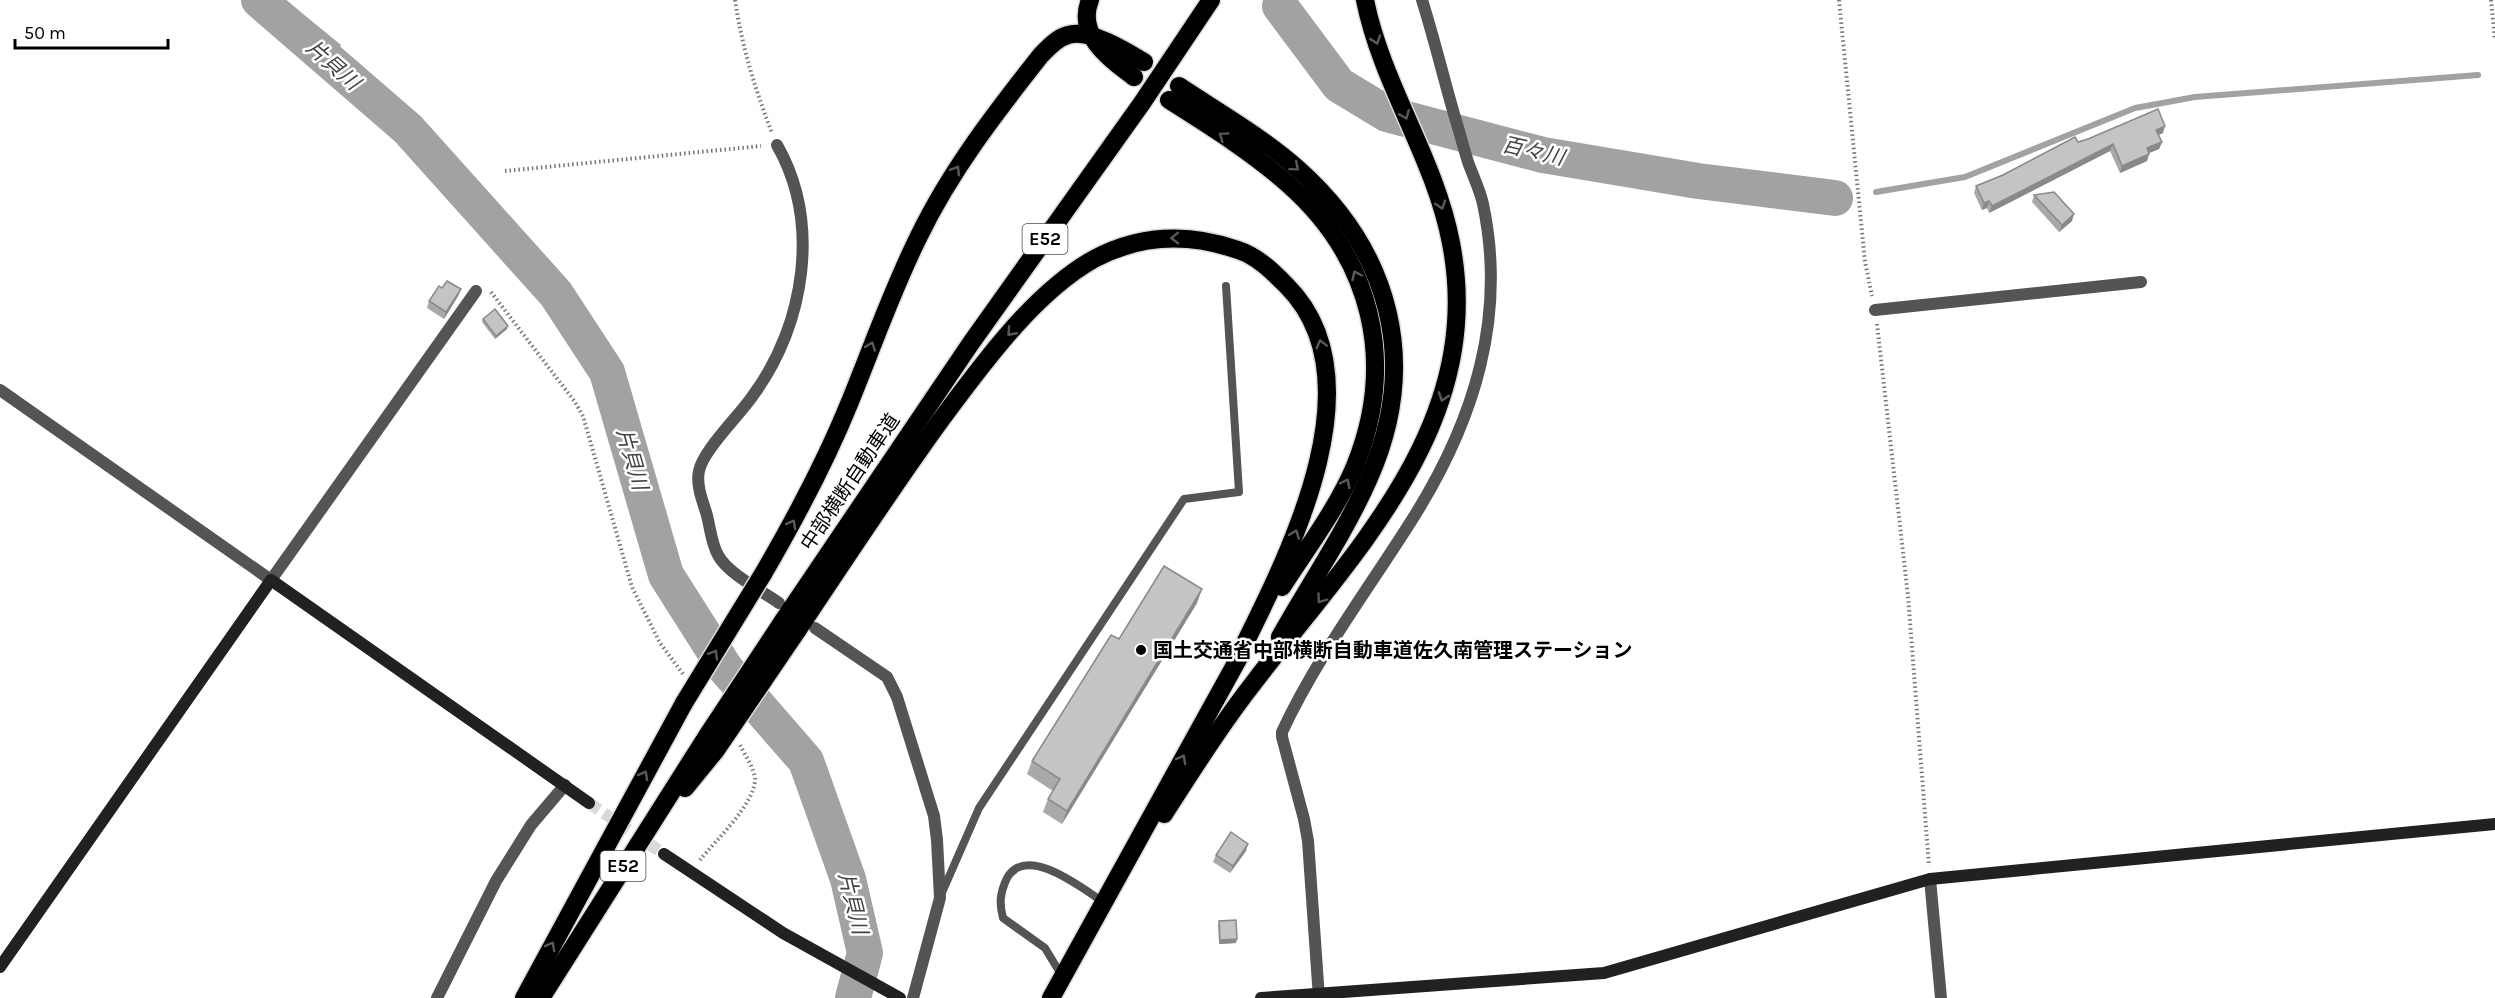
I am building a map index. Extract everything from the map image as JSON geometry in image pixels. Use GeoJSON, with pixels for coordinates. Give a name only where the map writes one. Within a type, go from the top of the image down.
{"type":"FeatureCollection","features":[{"type":"Feature","properties":{"kind":"highway"},"geometry":{"type":"LineString","coordinates":[[1090,0],[1086,17],[1088,31],[1092,38]]}},
{"type":"Feature","properties":{"kind":"highway","name":"中部横断自動車道"},"geometry":{"type":"LineString","coordinates":[[541,998],[631,853],[711,743],[786,618],[971,343],[1135,112],[1211,0]]}},
{"type":"Feature","properties":{"kind":"highway"},"geometry":{"type":"LineString","coordinates":[[1254,682],[1313,609],[1396,493],[1433,425],[1446,388],[1456,328],[1456,274],[1442,207],[1390,80],[1370,25],[1365,0]]}},
{"type":"Feature","properties":{"kind":"highway"},"geometry":{"type":"LineString","coordinates":[[524,998],[684,703],[794,522],[849,404],[902,271],[938,199],[986,126],[1046,50],[1068,35],[1076,34],[1116,45],[1139,69]]}},
{"type":"Feature","properties":{"kind":"highway"},"geometry":{"type":"LineString","coordinates":[[1105,903],[1254,682],[1369,478],[1384,438],[1392,404],[1395,356],[1384,294],[1369,257],[1350,225],[1325,195],[1297,168],[1174,93],[1289,185],[1318,216],[1344,249],[1363,290],[1373,328],[1376,358],[1373,399],[1365,437],[1354,467],[1336,502],[1235,663]]}},
{"type":"Feature","properties":{"kind":"highway"},"geometry":{"type":"LineString","coordinates":[[786,618],[1012,330],[1067,278],[1094,260],[1125,246],[1153,239],[1181,237],[1216,242],[1247,253],[1270,270],[1294,293],[1311,316],[1320,337],[1326,365],[1328,396],[1325,428],[1309,492],[1295,534],[1272,589],[1235,663],[1052,997]]}},
{"type":"Feature","properties":{"kind":"street"},"geometry":{"type":"LineString","coordinates":[[1320,996],[1308,841],[1282,732],[1368,584],[1437,478],[1467,414],[1483,359],[1492,293],[1488,229],[1482,202],[1468,162],[1422,0]]}},
{"type":"Feature","properties":{"kind":"street"},"geometry":{"type":"LineString","coordinates":[[777,145],[786,160],[794,187],[802,231],[803,265],[798,293],[781,350],[754,395],[706,455],[699,472],[700,490],[718,555],[728,567],[786,618]]}},
{"type":"Feature","properties":{"kind":"street"},"geometry":{"type":"LineString","coordinates":[[1875,310],[2141,282]]}},
{"type":"Feature","properties":{"kind":"street"},"geometry":{"type":"LineString","coordinates":[[0,967],[476,291]]}},
{"type":"Feature","properties":{"kind":"street"},"geometry":{"type":"LineString","coordinates":[[0,390],[589,802]]}},
{"type":"Feature","properties":{"kind":"street"},"geometry":{"type":"LineString","coordinates":[[815,628],[887,677],[897,697],[933,816],[937,840],[940,898],[913,998]]}},
{"type":"Feature","properties":{"kind":"street"},"geometry":{"type":"LineString","coordinates":[[437,998],[496,881],[531,825],[565,785]]}},
{"type":"Feature","properties":{"kind":"street"},"geometry":{"type":"LineString","coordinates":[[1261,998],[1320,996],[1604,973],[1930,879],[2495,824]]}},
{"type":"Feature","properties":{"kind":"street"},"geometry":{"type":"LineString","coordinates":[[664,854],[815,952],[900,998]]}},
{"type":"Feature","properties":{"kind":"street"},"geometry":{"type":"LineString","coordinates":[[1930,879],[1941,998]]}},
{"type":"Feature","properties":{"kind":"lane"},"geometry":{"type":"LineString","coordinates":[[940,898],[979,808],[1184,499],[1239,492],[1226,286]]}},
{"type":"Feature","properties":{"kind":"lane"},"geometry":{"type":"LineString","coordinates":[[1062,977],[1046,948],[1003,918],[999,904],[1002,889],[1010,874],[1033,864],[1046,867],[1105,903]]}},
{"type":"Feature","properties":{"kind":"path"},"geometry":{"type":"LineString","coordinates":[[506,171],[777,145],[750,72],[740,36],[735,0]]}},
{"type":"Feature","properties":{"kind":"path"},"geometry":{"type":"LineString","coordinates":[[1839,0],[1865,262],[1875,310],[1908,596],[1930,879]]}},
{"type":"Feature","properties":{"kind":"path"},"geometry":{"type":"LineString","coordinates":[[2491,0],[2495,40]]}},
{"type":"Feature","properties":{"kind":"path"},"geometry":{"type":"LineString","coordinates":[[476,291],[482,289],[490,291],[548,365],[583,416],[632,587],[660,643],[686,678]]}},
{"type":"Feature","properties":{"kind":"path"},"geometry":{"type":"LineString","coordinates":[[690,872],[739,814],[753,790],[755,777],[738,741]]}},
{"type":"Feature","properties":{"kind":"shaded area"},"geometry":{"type":"Polygon","coordinates":[[[242,0],[286,0],[341,45],[326,69],[242,0]]]}},
{"type":"Feature","properties":{"kind":"building"},"geometry":{"type":"Polygon","coordinates":[[[2158,109],[2165,126],[2156,130],[2162,142],[2147,148],[2149,154],[2122,166],[2113,144],[1992,206],[1989,201],[1984,203],[1976,186],[2003,175],[2075,137],[2078,142],[2088,139],[2158,109]]]}},
{"type":"Feature","properties":{"kind":"building"},"geometry":{"type":"Polygon","coordinates":[[[2054,192],[2074,214],[2062,225],[2034,195],[2054,192]]]}},
{"type":"Feature","properties":{"kind":"building"},"geometry":{"type":"Polygon","coordinates":[[[447,281],[461,289],[446,312],[429,301],[439,286],[442,288],[447,281]]]}},
{"type":"Feature","properties":{"kind":"building"},"geometry":{"type":"Polygon","coordinates":[[[495,309],[508,326],[496,336],[483,319],[495,309]]]}},
{"type":"Feature","properties":{"kind":"building"},"geometry":{"type":"Polygon","coordinates":[[[1164,566],[1202,589],[1067,811],[1048,799],[1060,779],[1032,761],[1111,635],[1119,639],[1164,566]]]}},
{"type":"Feature","properties":{"kind":"building"},"geometry":{"type":"Polygon","coordinates":[[[1231,832],[1248,844],[1233,866],[1216,855],[1231,832]]]}},
{"type":"Feature","properties":{"kind":"building"},"geometry":{"type":"Polygon","coordinates":[[[1236,920],[1237,939],[1220,940],[1219,921],[1236,920]]]}},
{"type":"Feature","properties":{"kind":"waterway","name":"片貝川"},"geometry":{"type":"LineString","coordinates":[[259,0],[408,129],[556,294],[607,372],[666,575],[725,668],[806,761],[848,879],[865,953],[853,998]]}},
{"type":"Feature","properties":{"kind":"waterway","name":"百々川"},"geometry":{"type":"LineString","coordinates":[[1280,6],[1339,85],[1387,114],[1543,155],[1698,181],[1835,198]]}},
{"type":"Feature","properties":{"kind":"waterway"},"geometry":{"type":"LineString","coordinates":[[1876,192],[1965,177],[2135,108],[2195,97],[2478,75]]}},
{"type":"Feature","properties":{"kind":"tunnel"},"geometry":{"type":"LineString","coordinates":[[589,803],[664,854]]}},
{"type":"Feature","properties":{"kind":"place","name":"国土交通省中部横断自動車道佐久南管理ステーション"},"geometry":{"type":"Point","coordinates":[1141,650]}}]}
